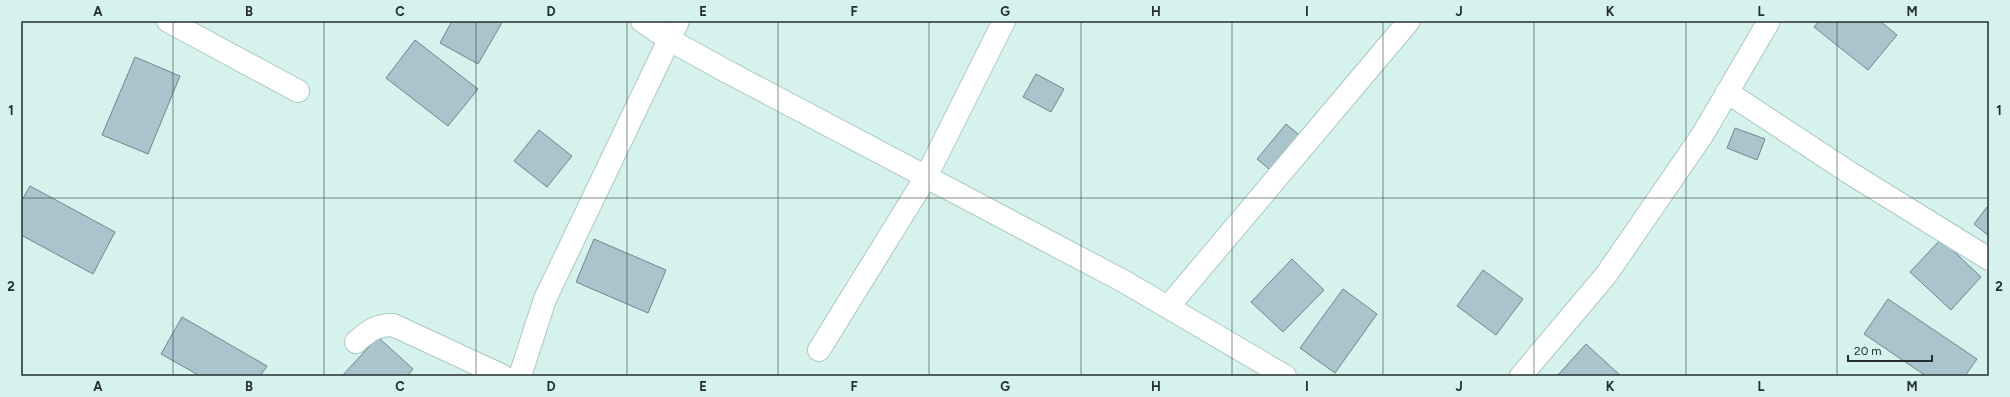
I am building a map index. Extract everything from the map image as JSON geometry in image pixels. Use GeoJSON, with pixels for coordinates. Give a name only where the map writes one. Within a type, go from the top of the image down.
{"type":"FeatureCollection","features":[{"type":"Feature","properties":{"kind":"street"},"geometry":{"type":"LineString","coordinates":[[168,21],[298,91]]}},
{"type":"Feature","properties":{"kind":"street"},"geometry":{"type":"LineString","coordinates":[[642,21],[673,30],[1125,282],[1285,376]]}},
{"type":"Feature","properties":{"kind":"street"},"geometry":{"type":"LineString","coordinates":[[819,350],[926,176],[1004,21]]}},
{"type":"Feature","properties":{"kind":"street"},"geometry":{"type":"LineString","coordinates":[[1168,307],[1409,21]]}},
{"type":"Feature","properties":{"kind":"street"},"geometry":{"type":"LineString","coordinates":[[1521,376],[1606,275],[1703,134],[1769,21]]}},
{"type":"Feature","properties":{"kind":"street"},"geometry":{"type":"LineString","coordinates":[[520,376],[546,299],[673,30]]}},
{"type":"Feature","properties":{"kind":"street"},"geometry":{"type":"LineString","coordinates":[[1727,92],[1850,173],[1989,259]]}},
{"type":"Feature","properties":{"kind":"street"},"geometry":{"type":"LineString","coordinates":[[356,342],[368,331],[380,325],[393,325],[503,376]]}},
{"type":"Feature","properties":{"kind":"building"},"geometry":{"type":"Polygon","coordinates":[[[452,21],[503,21],[478,64],[440,43],[452,21]]]}},
{"type":"Feature","properties":{"kind":"building"},"geometry":{"type":"Polygon","coordinates":[[[1819,21],[1880,21],[1897,35],[1868,70],[1814,27],[1819,21]]]}},
{"type":"Feature","properties":{"kind":"building"},"geometry":{"type":"Polygon","coordinates":[[[415,40],[478,89],[448,126],[386,78],[415,40]]]}},
{"type":"Feature","properties":{"kind":"building"},"geometry":{"type":"Polygon","coordinates":[[[135,57],[180,76],[148,154],[102,135],[135,57]]]}},
{"type":"Feature","properties":{"kind":"building"},"geometry":{"type":"Polygon","coordinates":[[[1036,74],[1064,89],[1051,112],[1023,97],[1036,74]]]}},
{"type":"Feature","properties":{"kind":"building"},"geometry":{"type":"Polygon","coordinates":[[[1286,124],[1304,139],[1275,174],[1257,159],[1286,124]]]}},
{"type":"Feature","properties":{"kind":"building"},"geometry":{"type":"Polygon","coordinates":[[[1735,128],[1765,139],[1757,160],[1727,148],[1735,128]]]}},
{"type":"Feature","properties":{"kind":"building"},"geometry":{"type":"Polygon","coordinates":[[[539,130],[572,156],[547,187],[514,161],[539,130]]]}},
{"type":"Feature","properties":{"kind":"building"},"geometry":{"type":"Polygon","coordinates":[[[30,186],[115,232],[93,274],[21,235],[21,202],[30,186]]]}},
{"type":"Feature","properties":{"kind":"building"},"geometry":{"type":"Polygon","coordinates":[[[1987,207],[1989,209],[1989,236],[1974,224],[1987,207]]]}},
{"type":"Feature","properties":{"kind":"building"},"geometry":{"type":"Polygon","coordinates":[[[594,239],[666,270],[648,313],[576,282],[594,239]]]}},
{"type":"Feature","properties":{"kind":"building"},"geometry":{"type":"Polygon","coordinates":[[[1941,239],[1981,277],[1951,310],[1910,272],[1941,239]]]}},
{"type":"Feature","properties":{"kind":"building"},"geometry":{"type":"Polygon","coordinates":[[[1292,259],[1324,290],[1283,332],[1251,302],[1292,259]]]}},
{"type":"Feature","properties":{"kind":"building"},"geometry":{"type":"Polygon","coordinates":[[[1483,270],[1523,299],[1496,335],[1457,306],[1483,270]]]}},
{"type":"Feature","properties":{"kind":"building"},"geometry":{"type":"Polygon","coordinates":[[[1343,289],[1377,314],[1335,373],[1300,348],[1343,289]]]}},
{"type":"Feature","properties":{"kind":"building"},"geometry":{"type":"Polygon","coordinates":[[[1888,299],[1977,359],[1965,376],[1926,376],[1864,334],[1888,299]]]}},
{"type":"Feature","properties":{"kind":"building"},"geometry":{"type":"Polygon","coordinates":[[[182,317],[267,366],[260,376],[200,376],[161,354],[182,317]]]}},
{"type":"Feature","properties":{"kind":"building"},"geometry":{"type":"Polygon","coordinates":[[[378,337],[413,369],[407,376],[342,376],[378,337]]]}},
{"type":"Feature","properties":{"kind":"building"},"geometry":{"type":"Polygon","coordinates":[[[1586,344],[1621,376],[1557,376],[1586,344]]]}}]}
